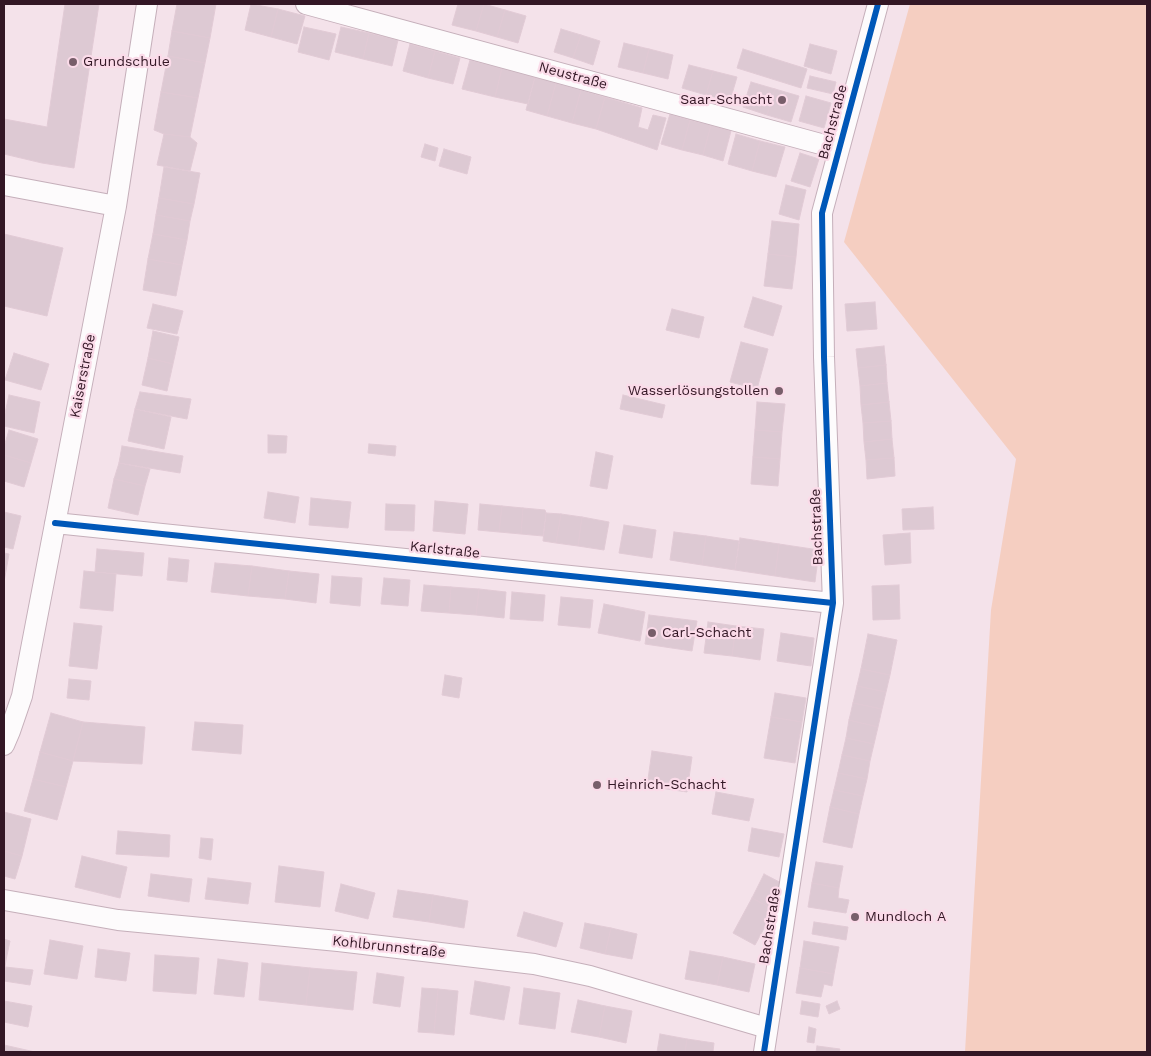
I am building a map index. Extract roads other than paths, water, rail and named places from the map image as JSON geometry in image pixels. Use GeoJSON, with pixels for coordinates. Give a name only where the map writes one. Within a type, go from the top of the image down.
{"type":"FeatureCollection","features":[{"type":"Feature","properties":{"kind":"street","name":"Kaiserstraße"},"geometry":{"type":"LineString","coordinates":[[4,745],[22,696],[116,206],[147,4]]}},
{"type":"Feature","properties":{"kind":"street","name":"Neustraße"},"geometry":{"type":"LineString","coordinates":[[306,4],[839,149]]}},
{"type":"Feature","properties":{"kind":"street","name":"Bachstraße"},"geometry":{"type":"LineString","coordinates":[[764,1052],[833,602],[824,357],[822,213],[878,4]]}},
{"type":"Feature","properties":{"kind":"street"},"geometry":{"type":"LineString","coordinates":[[4,185],[116,206]]}},
{"type":"Feature","properties":{"kind":"street","name":"Karlstraße"},"geometry":{"type":"LineString","coordinates":[[55,523],[833,602]]}},
{"type":"Feature","properties":{"kind":"street","name":"Kohlbrunnstraße"},"geometry":{"type":"LineString","coordinates":[[4,900],[118,920],[534,964],[590,976],[768,1028]]}},
{"type":"Feature","properties":{"kind":"place","name":"Grundschule"},"geometry":{"type":"Point","coordinates":[73,62]}},
{"type":"Feature","properties":{"kind":"place","name":"Saar-Schacht"},"geometry":{"type":"Point","coordinates":[782,100]}},
{"type":"Feature","properties":{"kind":"place","name":"Wasserlösungstollen"},"geometry":{"type":"Point","coordinates":[779,391]}},
{"type":"Feature","properties":{"kind":"place","name":"Carl-Schacht"},"geometry":{"type":"Point","coordinates":[652,633]}},
{"type":"Feature","properties":{"kind":"place","name":"Heinrich-Schacht"},"geometry":{"type":"Point","coordinates":[597,785]}},
{"type":"Feature","properties":{"kind":"place","name":"Mundloch A"},"geometry":{"type":"Point","coordinates":[855,917]}}]}
